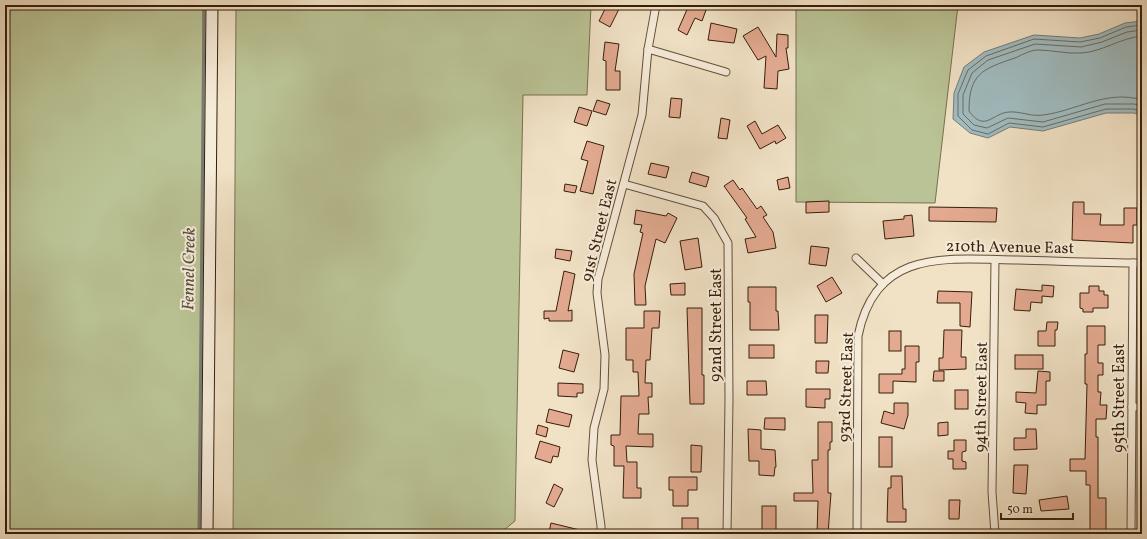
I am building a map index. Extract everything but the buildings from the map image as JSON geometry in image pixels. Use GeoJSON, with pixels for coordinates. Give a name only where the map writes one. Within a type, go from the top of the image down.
{"type":"FeatureCollection","features":[{"type":"Feature","properties":{"kind":"street"},"geometry":{"type":"LineString","coordinates":[[207,534],[212,5]]}},
{"type":"Feature","properties":{"kind":"street","name":"91st Street East"},"geometry":{"type":"LineString","coordinates":[[601,534],[592,460],[594,428],[604,389],[605,354],[597,293],[598,279],[642,116],[648,49],[656,5]]}},
{"type":"Feature","properties":{"kind":"street"},"geometry":{"type":"LineString","coordinates":[[648,49],[726,72]]}},
{"type":"Feature","properties":{"kind":"street","name":"92nd Street East"},"geometry":{"type":"LineString","coordinates":[[624,184],[703,206],[714,218],[728,243],[729,400],[727,534]]}},
{"type":"Feature","properties":{"kind":"street"},"geometry":{"type":"LineString","coordinates":[[856,258],[883,284]]}},
{"type":"Feature","properties":{"kind":"street","name":"210th Avenue East"},"geometry":{"type":"LineString","coordinates":[[883,284],[903,269],[937,259],[1142,263]]}},
{"type":"Feature","properties":{"kind":"street","name":"94th Street East"},"geometry":{"type":"LineString","coordinates":[[995,260],[992,492],[996,534]]}},
{"type":"Feature","properties":{"kind":"street","name":"95th Street East"},"geometry":{"type":"LineString","coordinates":[[1131,534],[1133,263]]}},
{"type":"Feature","properties":{"kind":"street","name":"93rd Street East"},"geometry":{"type":"LineString","coordinates":[[856,534],[858,336],[861,322],[874,295],[883,284]]}},
{"type":"Feature","properties":{"kind":"street"},"geometry":{"type":"LineString","coordinates":[[1132,407],[1142,407]]}},
{"type":"Feature","properties":{"kind":"green space"},"geometry":{"type":"Polygon","coordinates":[[[5,5],[203,5],[206,534],[5,534],[5,5]]]}},
{"type":"Feature","properties":{"kind":"green space"},"geometry":{"type":"Polygon","coordinates":[[[236,5],[591,5],[587,95],[523,95],[515,521],[499,534],[233,534],[236,5]]]}},
{"type":"Feature","properties":{"kind":"green space"},"geometry":{"type":"Polygon","coordinates":[[[796,5],[958,5],[935,203],[796,202],[796,5]]]}},
{"type":"Feature","properties":{"kind":"water"},"geometry":{"type":"Polygon","coordinates":[[[1142,21],[1142,116],[1134,113],[1106,113],[1043,131],[1010,127],[988,138],[970,133],[953,119],[954,93],[964,67],[984,52],[1034,35],[1080,38],[1099,34],[1125,23],[1142,21]]]}},
{"type":"Feature","properties":{"kind":"waterway","name":"Fennel Creek"},"geometry":{"type":"LineString","coordinates":[[199,534],[204,5]]}}]}
